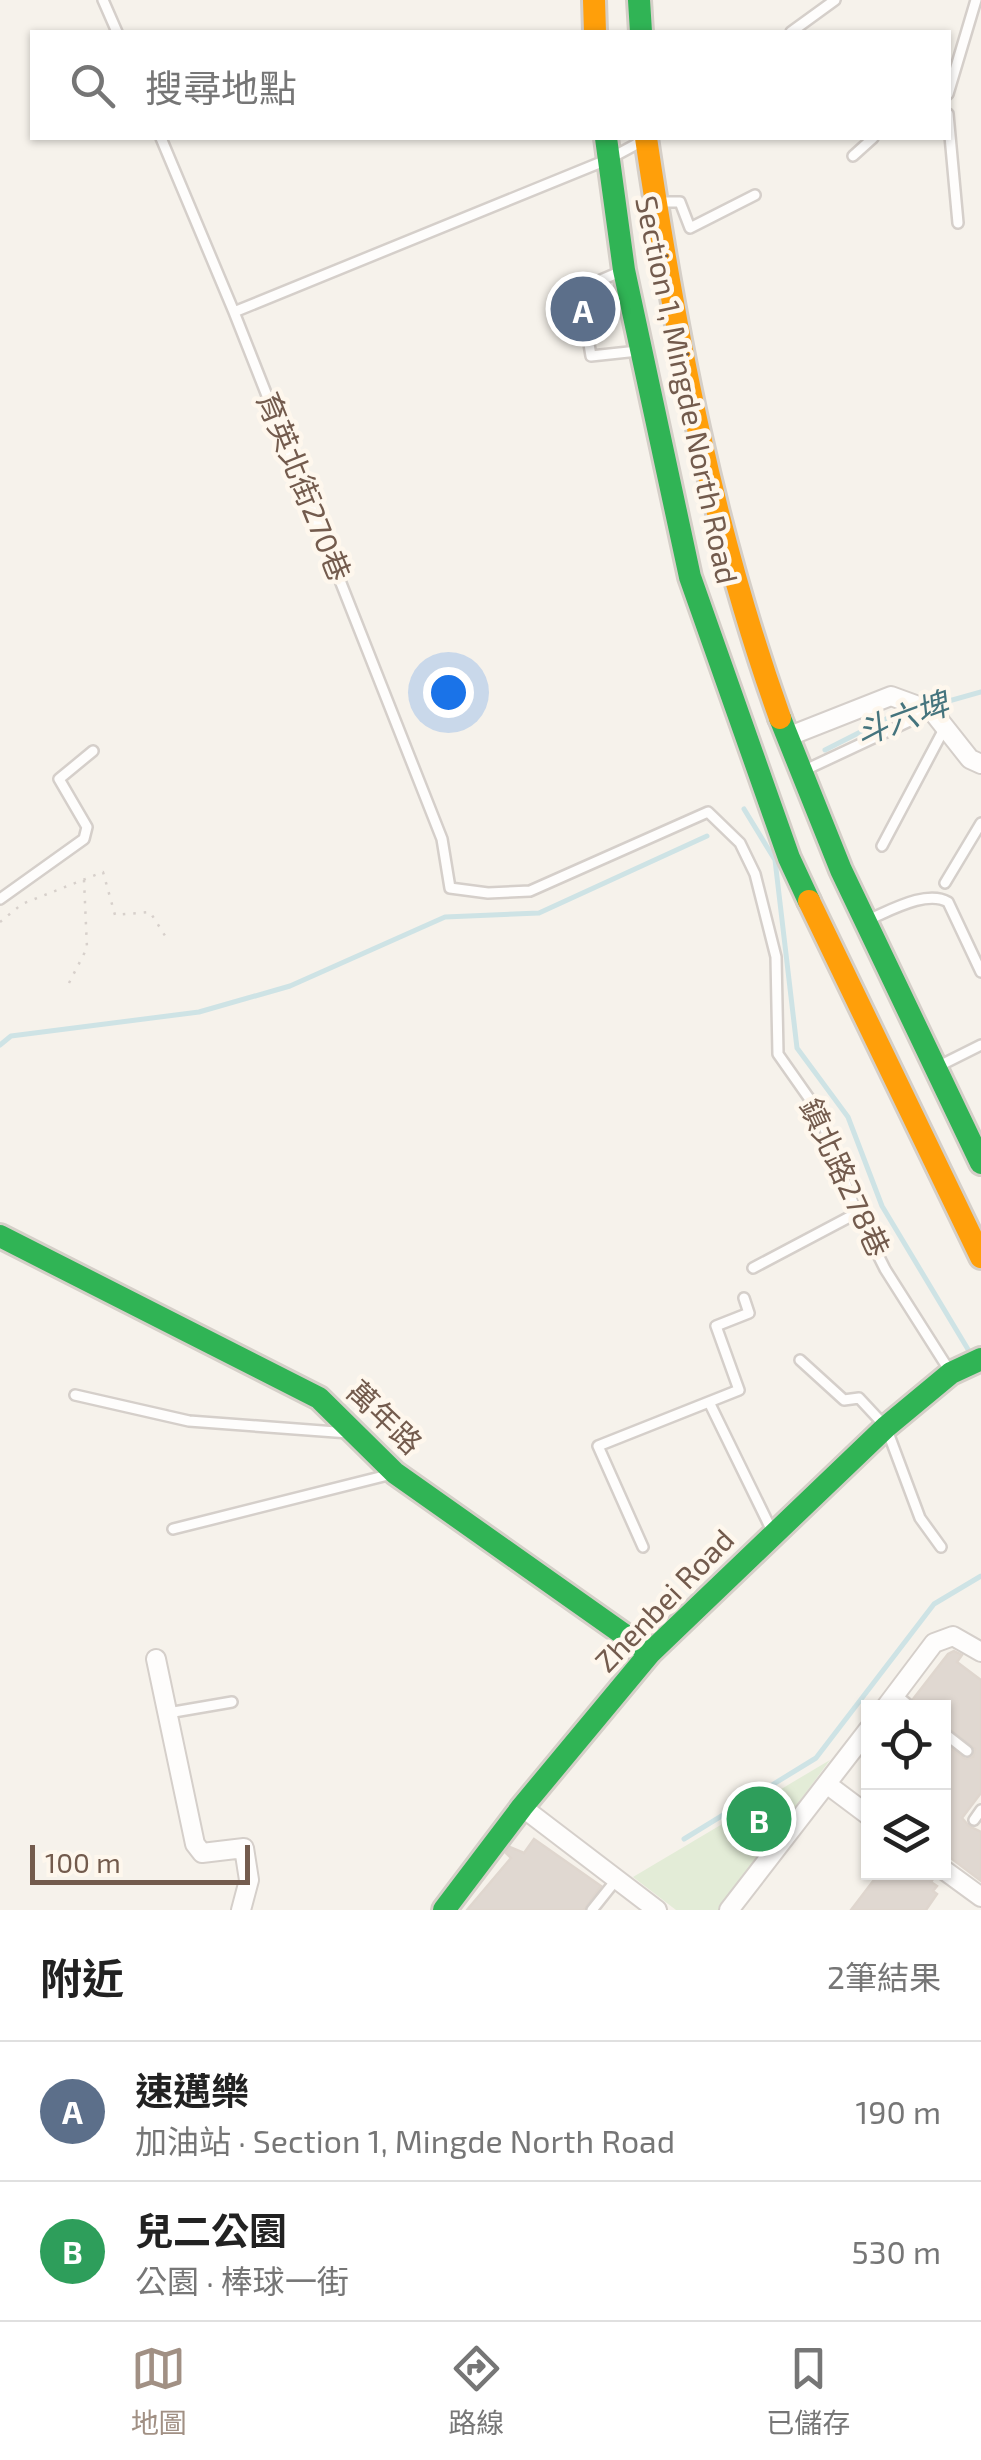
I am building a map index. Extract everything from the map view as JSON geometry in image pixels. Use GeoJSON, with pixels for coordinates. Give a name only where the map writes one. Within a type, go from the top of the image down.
{"type":"FeatureCollection","features":[{"type":"Feature","properties":{"kind":"street"},"geometry":{"type":"LineString","coordinates":[[594,0],[595,30]]}},
{"type":"Feature","properties":{"kind":"street"},"geometry":{"type":"LineString","coordinates":[[639,0],[640,30]]}},
{"type":"Feature","properties":{"kind":"street","name":"Section 1, Mingde North Road"},"geometry":{"type":"LineString","coordinates":[[647,140],[678,343],[708,477],[787,737],[865,921],[981,1163]]}},
{"type":"Feature","properties":{"kind":"street","name":"Section 1, Mingde North Road"},"geometry":{"type":"LineString","coordinates":[[608,148],[624,270],[690,577],[789,858],[981,1257]]}},
{"type":"Feature","properties":{"kind":"street"},"geometry":{"type":"LineString","coordinates":[[787,737],[891,696],[932,711],[970,759],[981,764]]}},
{"type":"Feature","properties":{"kind":"street","name":"萬年路"},"geometry":{"type":"LineString","coordinates":[[0,1236],[319,1398],[395,1473],[650,1653]]}},
{"type":"Feature","properties":{"kind":"street","name":"Zhenbei Road"},"geometry":{"type":"LineString","coordinates":[[444,1910],[522,1807],[650,1653],[886,1427],[965,1367]]}},
{"type":"Feature","properties":{"kind":"street"},"geometry":{"type":"LineString","coordinates":[[891,1700],[934,1643],[954,1636],[981,1652]]}},
{"type":"Feature","properties":{"kind":"street"},"geometry":{"type":"LineString","coordinates":[[156,1659],[196,1844],[202,1853],[244,1848],[249,1880],[242,1910]]}},
{"type":"Feature","properties":{"kind":"street"},"geometry":{"type":"LineString","coordinates":[[729,1910],[861,1740]]}},
{"type":"Feature","properties":{"kind":"street"},"geometry":{"type":"LineString","coordinates":[[828,1785],[861,1810]]}},
{"type":"Feature","properties":{"kind":"street"},"geometry":{"type":"LineString","coordinates":[[522,1807],[656,1910]]}},
{"type":"Feature","properties":{"kind":"street"},"geometry":{"type":"LineString","coordinates":[[951,1875],[981,1897]]}},
{"type":"Feature","properties":{"kind":"lane"},"geometry":{"type":"LineString","coordinates":[[103,0],[116,30]]}},
{"type":"Feature","properties":{"kind":"lane"},"geometry":{"type":"LineString","coordinates":[[794,30],[835,0]]}},
{"type":"Feature","properties":{"kind":"lane"},"geometry":{"type":"LineString","coordinates":[[951,84],[976,0]]}},
{"type":"Feature","properties":{"kind":"lane","name":"育英北街270巷"},"geometry":{"type":"LineString","coordinates":[[162,140],[442,839],[450,888],[488,893],[530,891],[708,812]]}},
{"type":"Feature","properties":{"kind":"lane"},"geometry":{"type":"LineString","coordinates":[[234,312],[608,148],[639,140]]}},
{"type":"Feature","properties":{"kind":"lane"},"geometry":{"type":"LineString","coordinates":[[853,156],[871,140]]}},
{"type":"Feature","properties":{"kind":"lane"},"geometry":{"type":"LineString","coordinates":[[950,140],[958,224]]}},
{"type":"Feature","properties":{"kind":"lane"},"geometry":{"type":"LineString","coordinates":[[656,202],[680,202],[690,228],[755,195]]}},
{"type":"Feature","properties":{"kind":"lane"},"geometry":{"type":"LineString","coordinates":[[624,270],[580,289],[591,356],[643,351]]}},
{"type":"Feature","properties":{"kind":"lane"},"geometry":{"type":"LineString","coordinates":[[800,773],[932,711]]}},
{"type":"Feature","properties":{"kind":"lane"},"geometry":{"type":"LineString","coordinates":[[882,846],[945,728]]}},
{"type":"Feature","properties":{"kind":"lane"},"geometry":{"type":"LineString","coordinates":[[0,899],[84,839],[87,827],[59,779],[92,750]]}},
{"type":"Feature","properties":{"kind":"lane","name":"鎮北路278巷"},"geometry":{"type":"LineString","coordinates":[[708,812],[740,843],[755,874],[776,957],[778,1054],[818,1111],[857,1214],[886,1269],[965,1367]]}},
{"type":"Feature","properties":{"kind":"lane"},"geometry":{"type":"LineString","coordinates":[[945,884],[981,823]]}},
{"type":"Feature","properties":{"kind":"lane"},"geometry":{"type":"LineString","coordinates":[[865,921],[929,897],[941,898],[948,902],[981,972]]}},
{"type":"Feature","properties":{"kind":"lane"},"geometry":{"type":"LineString","coordinates":[[936,1067],[981,1045]]}},
{"type":"Feature","properties":{"kind":"lane"},"geometry":{"type":"LineString","coordinates":[[753,1268],[857,1214]]}},
{"type":"Feature","properties":{"kind":"lane"},"geometry":{"type":"LineString","coordinates":[[643,1547],[598,1446],[739,1390],[716,1326],[749,1314],[744,1298]]}},
{"type":"Feature","properties":{"kind":"lane"},"geometry":{"type":"LineString","coordinates":[[800,1360],[844,1400],[860,1398],[886,1427],[920,1518],[942,1547]]}},
{"type":"Feature","properties":{"kind":"lane"},"geometry":{"type":"LineString","coordinates":[[75,1395],[189,1421],[356,1434]]}},
{"type":"Feature","properties":{"kind":"lane"},"geometry":{"type":"LineString","coordinates":[[709,1402],[773,1534]]}},
{"type":"Feature","properties":{"kind":"lane"},"geometry":{"type":"LineString","coordinates":[[172,1529],[395,1473]]}},
{"type":"Feature","properties":{"kind":"lane"},"geometry":{"type":"LineString","coordinates":[[168,1712],[232,1702]]}},
{"type":"Feature","properties":{"kind":"lane"},"geometry":{"type":"LineString","coordinates":[[951,1738],[967,1751]]}},
{"type":"Feature","properties":{"kind":"lane"},"geometry":{"type":"LineString","coordinates":[[974,1820],[981,1810]]}},
{"type":"Feature","properties":{"kind":"lane"},"geometry":{"type":"LineString","coordinates":[[592,1910],[616,1880]]}},
{"type":"Feature","properties":{"kind":"path"},"geometry":{"type":"LineString","coordinates":[[0,922],[22,904],[103,872],[115,915],[150,912],[170,942]]}},
{"type":"Feature","properties":{"kind":"path"},"geometry":{"type":"LineString","coordinates":[[69,984],[87,948],[84,880]]}},
{"type":"Feature","properties":{"kind":"green space"},"geometry":{"type":"Polygon","coordinates":[[[830,1760],[719,1910],[676,1910],[633,1877],[830,1760]]]}},
{"type":"Feature","properties":{"kind":"building"},"geometry":{"type":"Polygon","coordinates":[[[954,1651],[962,1655],[957,1662],[981,1680],[981,1793],[962,1818],[981,1832],[981,1881],[951,1858],[951,1748],[965,1759],[973,1757],[975,1749],[951,1730],[951,1700],[913,1699],[954,1651]]]}},
{"type":"Feature","properties":{"kind":"building"},"geometry":{"type":"Polygon","coordinates":[[[534,1839],[601,1886],[584,1910],[467,1910],[511,1858],[506,1853],[510,1847],[524,1853],[534,1839]]]}},
{"type":"Feature","properties":{"kind":"building"},"geometry":{"type":"Polygon","coordinates":[[[874,1880],[932,1880],[937,1886],[933,1891],[937,1894],[926,1910],[851,1910],[874,1880]]]}},
{"type":"Feature","properties":{"kind":"waterway","name":"斗六埤"},"geometry":{"type":"LineString","coordinates":[[931,706],[981,692]]}},
{"type":"Feature","properties":{"kind":"waterway","name":"斗六埤"},"geometry":{"type":"LineString","coordinates":[[825,750],[888,718],[916,710]]}},
{"type":"Feature","properties":{"kind":"waterway"},"geometry":{"type":"LineString","coordinates":[[744,809],[775,860],[797,1048],[848,1117],[882,1206],[972,1356]]}},
{"type":"Feature","properties":{"kind":"waterway"},"geometry":{"type":"LineString","coordinates":[[0,1045],[11,1036],[199,1012],[290,986],[445,917],[539,913],[707,836]]}},
{"type":"Feature","properties":{"kind":"waterway"},"geometry":{"type":"LineString","coordinates":[[684,1839],[816,1758],[934,1604],[981,1576]]}},
{"type":"Feature","properties":{"kind":"traffic: fast"},"geometry":{"type":"LineString","coordinates":[[639,0],[641,30]]}},
{"type":"Feature","properties":{"kind":"traffic: fast"},"geometry":{"type":"LineString","coordinates":[[606,140],[624,270],[690,577],[789,858],[809,901]]}},
{"type":"Feature","properties":{"kind":"traffic: fast"},"geometry":{"type":"LineString","coordinates":[[780,718],[841,870],[981,1163]]}},
{"type":"Feature","properties":{"kind":"traffic: fast"},"geometry":{"type":"LineString","coordinates":[[0,1236],[319,1398],[395,1473],[650,1653]]}},
{"type":"Feature","properties":{"kind":"traffic: fast"},"geometry":{"type":"LineString","coordinates":[[444,1910],[522,1807],[650,1653],[886,1427],[951,1373],[981,1359]]}},
{"type":"Feature","properties":{"kind":"traffic: slow"},"geometry":{"type":"LineString","coordinates":[[594,0],[595,30]]}},
{"type":"Feature","properties":{"kind":"traffic: slow"},"geometry":{"type":"LineString","coordinates":[[646,140],[699,431],[735,576],[780,718]]}},
{"type":"Feature","properties":{"kind":"traffic: slow"},"geometry":{"type":"LineString","coordinates":[[809,901],[981,1257]]}},
{"type":"Feature","properties":{"kind":"place","name":"速邁樂"},"geometry":{"type":"Point","coordinates":[583,309]}},
{"type":"Feature","properties":{"kind":"place","name":"兒二公園"},"geometry":{"type":"Point","coordinates":[759,1819]}}]}
